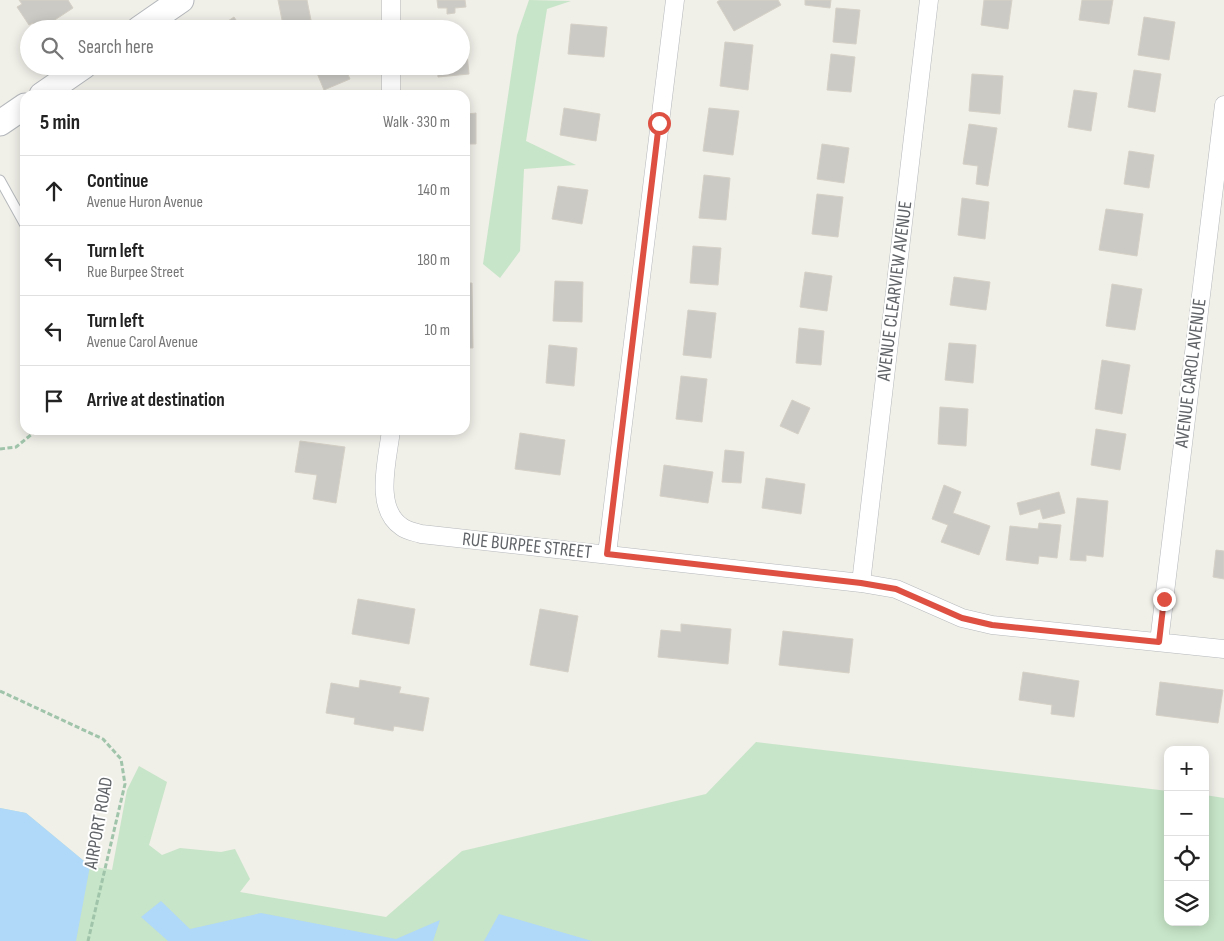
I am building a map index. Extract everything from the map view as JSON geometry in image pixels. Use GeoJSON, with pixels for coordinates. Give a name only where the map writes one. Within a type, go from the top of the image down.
{"type":"FeatureCollection","features":[{"type":"Feature","properties":{"kind":"street"},"geometry":{"type":"LineString","coordinates":[[391,0],[391,20]]}},
{"type":"Feature","properties":{"kind":"street"},"geometry":{"type":"LineString","coordinates":[[607,554],[675,0]]}},
{"type":"Feature","properties":{"kind":"street","name":"AVENUE CLEARVIEW AVENUE"},"geometry":{"type":"LineString","coordinates":[[861,583],[929,0]]}},
{"type":"Feature","properties":{"kind":"street"},"geometry":{"type":"LineString","coordinates":[[149,20],[169,3]]}},
{"type":"Feature","properties":{"kind":"street"},"geometry":{"type":"LineString","coordinates":[[49,90],[71,75]]}},
{"type":"Feature","properties":{"kind":"street"},"geometry":{"type":"LineString","coordinates":[[391,75],[391,90]]}},
{"type":"Feature","properties":{"kind":"street","name":"AVENUE CAROL AVENUE"},"geometry":{"type":"LineString","coordinates":[[1159,642],[1224,105]]}},
{"type":"Feature","properties":{"kind":"street"},"geometry":{"type":"LineString","coordinates":[[0,123],[20,109]]}},
{"type":"Feature","properties":{"kind":"street","name":"RUE BURPEE STREET"},"geometry":{"type":"LineString","coordinates":[[390,435],[384,495],[392,517],[402,527],[421,534],[861,583],[896,589],[962,618],[992,625],[1224,649]]}},
{"type":"Feature","properties":{"kind":"lane"},"geometry":{"type":"LineString","coordinates":[[0,180],[20,216]]}},
{"type":"Feature","properties":{"kind":"path"},"geometry":{"type":"LineString","coordinates":[[0,449],[16,446],[30,435]]}},
{"type":"Feature","properties":{"kind":"path","name":"AIRPORT ROAD"},"geometry":{"type":"LineString","coordinates":[[0,691],[103,739],[121,759],[125,784],[88,941]]}},
{"type":"Feature","properties":{"kind":"green space"},"geometry":{"type":"Polygon","coordinates":[[[529,0],[571,1],[547,9],[526,141],[576,165],[524,169],[520,251],[500,278],[483,264],[517,35],[529,0]]]}},
{"type":"Feature","properties":{"kind":"green space"},"geometry":{"type":"Polygon","coordinates":[[[756,742],[1164,791],[1164,926],[1209,926],[1209,796],[1224,798],[1224,941],[0,941],[0,808],[26,813],[90,866],[112,870],[127,790],[139,766],[167,782],[149,845],[162,855],[180,848],[221,852],[235,849],[250,879],[240,892],[386,917],[462,851],[706,794],[756,742]]]}},
{"type":"Feature","properties":{"kind":"water"},"geometry":{"type":"Polygon","coordinates":[[[0,808],[26,813],[90,866],[76,941],[0,941],[0,808]]]}},
{"type":"Feature","properties":{"kind":"water"},"geometry":{"type":"Polygon","coordinates":[[[161,901],[190,929],[261,913],[396,939],[440,920],[433,941],[168,941],[141,917],[161,901]]]}},
{"type":"Feature","properties":{"kind":"water"},"geometry":{"type":"Polygon","coordinates":[[[499,914],[592,941],[484,941],[499,914]]]}},
{"type":"Feature","properties":{"kind":"building"},"geometry":{"type":"Polygon","coordinates":[[[19,0],[68,0],[73,8],[55,20],[26,20],[17,7],[22,4],[19,0]]]}},
{"type":"Feature","properties":{"kind":"building"},"geometry":{"type":"Polygon","coordinates":[[[278,0],[307,0],[311,20],[282,20],[278,0]]]}},
{"type":"Feature","properties":{"kind":"building"},"geometry":{"type":"Polygon","coordinates":[[[437,0],[465,0],[466,7],[455,8],[455,13],[447,14],[447,8],[438,8],[437,0]]]}},
{"type":"Feature","properties":{"kind":"building"},"geometry":{"type":"Polygon","coordinates":[[[720,0],[778,0],[781,5],[734,31],[717,2],[720,0]]]}},
{"type":"Feature","properties":{"kind":"building"},"geometry":{"type":"Polygon","coordinates":[[[805,0],[831,0],[830,8],[805,5],[805,0]]]}},
{"type":"Feature","properties":{"kind":"building"},"geometry":{"type":"Polygon","coordinates":[[[984,0],[1012,0],[1008,29],[981,25],[984,0]]]}},
{"type":"Feature","properties":{"kind":"building"},"geometry":{"type":"Polygon","coordinates":[[[1082,0],[1113,0],[1109,24],[1079,20],[1082,0]]]}},
{"type":"Feature","properties":{"kind":"building"},"geometry":{"type":"Polygon","coordinates":[[[836,8],[860,10],[856,44],[833,42],[836,8]]]}},
{"type":"Feature","properties":{"kind":"building"},"geometry":{"type":"Polygon","coordinates":[[[1144,17],[1175,22],[1169,60],[1138,55],[1144,17]]]}},
{"type":"Feature","properties":{"kind":"building"},"geometry":{"type":"Polygon","coordinates":[[[571,24],[607,27],[604,57],[568,54],[571,24]]]}},
{"type":"Feature","properties":{"kind":"building"},"geometry":{"type":"Polygon","coordinates":[[[725,42],[753,45],[748,90],[720,86],[725,42]]]}},
{"type":"Feature","properties":{"kind":"building"},"geometry":{"type":"Polygon","coordinates":[[[831,54],[855,57],[851,92],[827,90],[831,54]]]}},
{"type":"Feature","properties":{"kind":"building"},"geometry":{"type":"Polygon","coordinates":[[[1134,70],[1161,74],[1155,112],[1128,107],[1134,70]]]}},
{"type":"Feature","properties":{"kind":"building"},"geometry":{"type":"Polygon","coordinates":[[[972,74],[1003,76],[1000,114],[969,111],[972,74]]]}},
{"type":"Feature","properties":{"kind":"building"},"geometry":{"type":"Polygon","coordinates":[[[318,75],[348,75],[350,79],[324,90],[318,75]]]}},
{"type":"Feature","properties":{"kind":"building"},"geometry":{"type":"Polygon","coordinates":[[[438,75],[459,75],[438,77],[438,75]]]}},
{"type":"Feature","properties":{"kind":"building"},"geometry":{"type":"Polygon","coordinates":[[[1074,90],[1097,93],[1091,131],[1068,127],[1074,90]]]}},
{"type":"Feature","properties":{"kind":"building"},"geometry":{"type":"Polygon","coordinates":[[[564,108],[600,114],[596,141],[560,135],[564,108]]]}},
{"type":"Feature","properties":{"kind":"building"},"geometry":{"type":"Polygon","coordinates":[[[709,108],[739,111],[733,155],[703,151],[709,108]]]}},
{"type":"Feature","properties":{"kind":"building"},"geometry":{"type":"Polygon","coordinates":[[[476,113],[476,144],[470,144],[470,114],[476,113]]]}},
{"type":"Feature","properties":{"kind":"building"},"geometry":{"type":"Polygon","coordinates":[[[969,124],[997,128],[988,186],[976,184],[978,166],[963,164],[969,124]]]}},
{"type":"Feature","properties":{"kind":"building"},"geometry":{"type":"Polygon","coordinates":[[[822,144],[849,148],[844,183],[817,179],[822,144]]]}},
{"type":"Feature","properties":{"kind":"building"},"geometry":{"type":"Polygon","coordinates":[[[1129,151],[1154,155],[1149,188],[1124,184],[1129,151]]]}},
{"type":"Feature","properties":{"kind":"building"},"geometry":{"type":"Polygon","coordinates":[[[704,175],[730,178],[726,220],[699,218],[704,175]]]}},
{"type":"Feature","properties":{"kind":"building"},"geometry":{"type":"Polygon","coordinates":[[[558,186],[588,190],[582,224],[552,219],[558,186]]]}},
{"type":"Feature","properties":{"kind":"building"},"geometry":{"type":"Polygon","coordinates":[[[817,194],[843,197],[838,237],[812,234],[817,194]]]}},
{"type":"Feature","properties":{"kind":"building"},"geometry":{"type":"Polygon","coordinates":[[[962,198],[989,202],[985,239],[958,235],[962,198]]]}},
{"type":"Feature","properties":{"kind":"building"},"geometry":{"type":"Polygon","coordinates":[[[1106,209],[1143,214],[1137,256],[1099,250],[1106,209]]]}},
{"type":"Feature","properties":{"kind":"building"},"geometry":{"type":"Polygon","coordinates":[[[693,246],[721,248],[718,285],[690,283],[693,246]]]}},
{"type":"Feature","properties":{"kind":"building"},"geometry":{"type":"Polygon","coordinates":[[[805,272],[832,276],[827,311],[800,307],[805,272]]]}},
{"type":"Feature","properties":{"kind":"building"},"geometry":{"type":"Polygon","coordinates":[[[954,277],[990,282],[986,310],[950,305],[954,277]]]}},
{"type":"Feature","properties":{"kind":"building"},"geometry":{"type":"Polygon","coordinates":[[[555,281],[583,282],[582,322],[553,321],[555,281]]]}},
{"type":"Feature","properties":{"kind":"building"},"geometry":{"type":"Polygon","coordinates":[[[470,283],[472,283],[473,348],[470,348],[470,283]]]}},
{"type":"Feature","properties":{"kind":"building"},"geometry":{"type":"Polygon","coordinates":[[[1112,284],[1142,289],[1135,330],[1106,326],[1112,284]]]}},
{"type":"Feature","properties":{"kind":"building"},"geometry":{"type":"Polygon","coordinates":[[[688,310],[716,313],[711,358],[683,355],[688,310]]]}},
{"type":"Feature","properties":{"kind":"building"},"geometry":{"type":"Polygon","coordinates":[[[799,328],[824,331],[821,365],[796,363],[799,328]]]}},
{"type":"Feature","properties":{"kind":"building"},"geometry":{"type":"Polygon","coordinates":[[[949,343],[976,345],[973,383],[945,380],[949,343]]]}},
{"type":"Feature","properties":{"kind":"building"},"geometry":{"type":"Polygon","coordinates":[[[549,345],[577,348],[574,386],[546,383],[549,345]]]}},
{"type":"Feature","properties":{"kind":"building"},"geometry":{"type":"Polygon","coordinates":[[[1102,360],[1130,365],[1122,414],[1095,409],[1102,360]]]}},
{"type":"Feature","properties":{"kind":"building"},"geometry":{"type":"Polygon","coordinates":[[[681,376],[707,379],[702,422],[676,419],[681,376]]]}},
{"type":"Feature","properties":{"kind":"building"},"geometry":{"type":"Polygon","coordinates":[[[792,400],[810,408],[798,434],[780,426],[792,400]]]}},
{"type":"Feature","properties":{"kind":"building"},"geometry":{"type":"Polygon","coordinates":[[[940,407],[968,409],[966,446],[938,444],[940,407]]]}},
{"type":"Feature","properties":{"kind":"building"},"geometry":{"type":"Polygon","coordinates":[[[1096,429],[1126,434],[1120,470],[1091,465],[1096,429]]]}},
{"type":"Feature","properties":{"kind":"building"},"geometry":{"type":"Polygon","coordinates":[[[520,433],[565,440],[560,475],[515,469],[520,433]]]}},
{"type":"Feature","properties":{"kind":"building"},"geometry":{"type":"Polygon","coordinates":[[[300,441],[345,447],[336,503],[313,499],[317,475],[295,472],[300,441]]]}},
{"type":"Feature","properties":{"kind":"building"},"geometry":{"type":"Polygon","coordinates":[[[725,450],[744,452],[741,483],[722,482],[725,450]]]}},
{"type":"Feature","properties":{"kind":"building"},"geometry":{"type":"Polygon","coordinates":[[[664,465],[713,472],[708,503],[660,496],[664,465]]]}},
{"type":"Feature","properties":{"kind":"building"},"geometry":{"type":"Polygon","coordinates":[[[766,478],[805,484],[801,514],[762,508],[766,478]]]}},
{"type":"Feature","properties":{"kind":"building"},"geometry":{"type":"Polygon","coordinates":[[[944,485],[961,492],[953,513],[990,526],[979,555],[941,542],[948,525],[932,519],[944,485]]]}},
{"type":"Feature","properties":{"kind":"building"},"geometry":{"type":"Polygon","coordinates":[[[1059,492],[1065,513],[1043,519],[1040,509],[1020,515],[1017,503],[1059,492]]]}},
{"type":"Feature","properties":{"kind":"building"},"geometry":{"type":"Polygon","coordinates":[[[1077,498],[1108,501],[1103,557],[1086,555],[1086,561],[1070,560],[1077,498]]]}},
{"type":"Feature","properties":{"kind":"building"},"geometry":{"type":"Polygon","coordinates":[[[1039,523],[1061,525],[1057,558],[1039,556],[1038,564],[1006,560],[1010,526],[1038,529],[1039,523]]]}},
{"type":"Feature","properties":{"kind":"building"},"geometry":{"type":"Polygon","coordinates":[[[1216,550],[1224,551],[1224,579],[1213,577],[1216,550]]]}},
{"type":"Feature","properties":{"kind":"building"},"geometry":{"type":"Polygon","coordinates":[[[358,599],[415,609],[409,644],[352,634],[358,599]]]}},
{"type":"Feature","properties":{"kind":"building"},"geometry":{"type":"Polygon","coordinates":[[[540,609],[578,616],[568,672],[530,665],[540,609]]]}},
{"type":"Feature","properties":{"kind":"building"},"geometry":{"type":"Polygon","coordinates":[[[681,624],[731,629],[728,664],[658,657],[661,630],[681,632],[681,624]]]}},
{"type":"Feature","properties":{"kind":"building"},"geometry":{"type":"Polygon","coordinates":[[[783,631],[853,639],[849,673],[779,665],[783,631]]]}},
{"type":"Feature","properties":{"kind":"building"},"geometry":{"type":"Polygon","coordinates":[[[1023,672],[1079,681],[1074,717],[1051,714],[1052,705],[1019,700],[1023,672]]]}},
{"type":"Feature","properties":{"kind":"building"},"geometry":{"type":"Polygon","coordinates":[[[360,680],[401,687],[399,693],[429,698],[423,731],[394,726],[393,731],[354,724],[355,718],[326,713],[331,683],[359,688],[360,680]]]}},
{"type":"Feature","properties":{"kind":"building"},"geometry":{"type":"Polygon","coordinates":[[[1160,682],[1223,690],[1218,723],[1156,715],[1160,682]]]}},
{"type":"Feature","properties":{"kind":"route"},"geometry":{"type":"LineString","coordinates":[[659,123],[607,554],[861,583],[896,589],[962,618],[992,625],[1159,642],[1164,599]]}}]}
